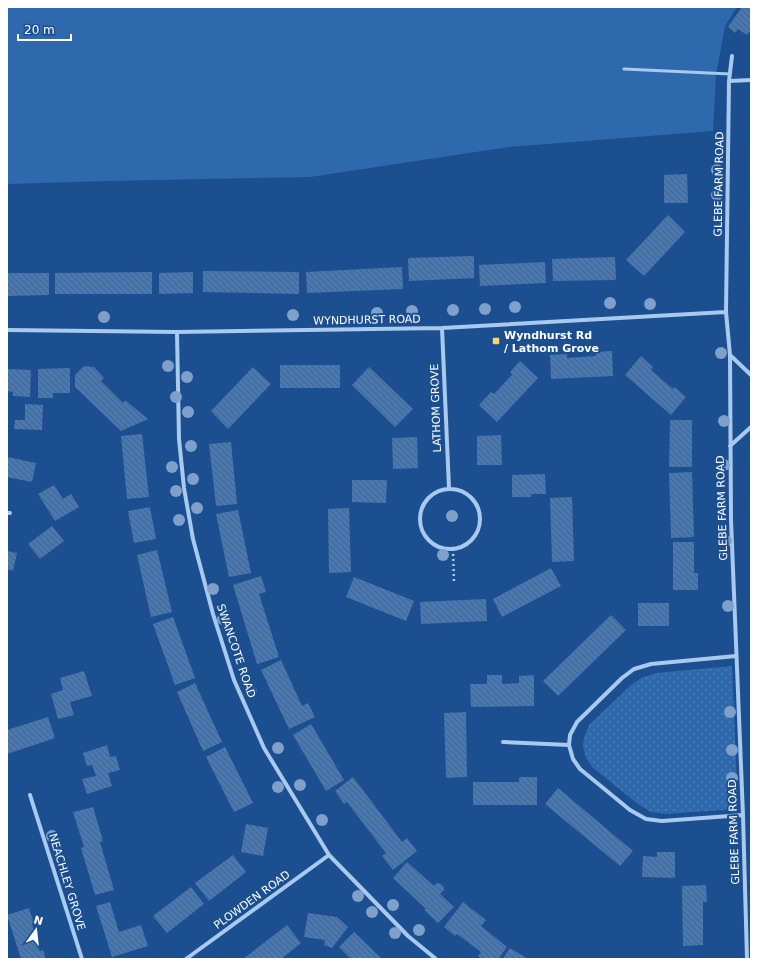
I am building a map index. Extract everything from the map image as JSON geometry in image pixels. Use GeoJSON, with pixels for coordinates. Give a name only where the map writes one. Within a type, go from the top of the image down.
{"type":"FeatureCollection","features":[{"type":"Feature","properties":{"kind":"street","name":"GLEBE FARM ROAD"},"geometry":{"type":"LineString","coordinates":[[732,56],[729,81],[726,312],[730,355],[730,446],[747,959]]}},
{"type":"Feature","properties":{"kind":"street"},"geometry":{"type":"LineString","coordinates":[[729,81],[751,80]]}},
{"type":"Feature","properties":{"kind":"street","name":"WYNDHURST ROAD"},"geometry":{"type":"LineString","coordinates":[[7,330],[177,332],[442,328],[726,312]]}},
{"type":"Feature","properties":{"kind":"street","name":"LATHOM GROVE"},"geometry":{"type":"LineString","coordinates":[[442,328],[449,488]]}},
{"type":"Feature","properties":{"kind":"street","name":"SWANCOTE ROAD"},"geometry":{"type":"LineString","coordinates":[[177,332],[179,439],[184,488],[193,539],[213,614],[234,680],[264,748],[329,855],[408,936],[436,959]]}},
{"type":"Feature","properties":{"kind":"street"},"geometry":{"type":"LineString","coordinates":[[730,355],[751,375]]}},
{"type":"Feature","properties":{"kind":"street"},"geometry":{"type":"LineString","coordinates":[[730,446],[751,427]]}},
{"type":"Feature","properties":{"kind":"street"},"geometry":{"type":"LineString","coordinates":[[449,488],[458,489],[466,493],[474,500],[480,517],[480,526],[476,535],[470,542],[462,547],[453,549],[434,545],[424,534],[420,521],[421,512],[431,495],[449,488]]}},
{"type":"Feature","properties":{"kind":"street"},"geometry":{"type":"LineString","coordinates":[[736,656],[650,664],[634,669],[622,678],[577,722],[570,735],[570,745],[573,759],[580,769],[630,810],[646,819],[662,822],[743,815]]}},
{"type":"Feature","properties":{"kind":"street"},"geometry":{"type":"LineString","coordinates":[[504,742],[570,745]]}},
{"type":"Feature","properties":{"kind":"street","name":"NEACHLEY GROVE"},"geometry":{"type":"LineString","coordinates":[[30,795],[36,809],[82,959]]}},
{"type":"Feature","properties":{"kind":"street","name":"PLOWDEN ROAD"},"geometry":{"type":"LineString","coordinates":[[186,959],[329,855]]}},
{"type":"Feature","properties":{"kind":"lane"},"geometry":{"type":"LineString","coordinates":[[624,69],[730,74]]}},
{"type":"Feature","properties":{"kind":"path"},"geometry":{"type":"LineString","coordinates":[[453,549],[454,583]]}},
{"type":"Feature","properties":{"kind":"shaded area"},"geometry":{"type":"Polygon","coordinates":[[[7,7],[737,7],[725,26],[716,75],[713,131],[509,147],[310,177],[7,184],[7,7]]]}},
{"type":"Feature","properties":{"kind":"shaded area"},"geometry":{"type":"Polygon","coordinates":[[[732,666],[738,809],[666,814],[651,812],[638,804],[592,767],[586,758],[583,746],[584,737],[589,725],[630,686],[641,678],[656,673],[732,666]]]}},
{"type":"Feature","properties":{"kind":"building"},"geometry":{"type":"Polygon","coordinates":[[[742,7],[751,7],[751,30],[747,35],[738,29],[735,33],[728,27],[742,7]]]}},
{"type":"Feature","properties":{"kind":"building"},"geometry":{"type":"Polygon","coordinates":[[[687,174],[688,203],[664,203],[664,175],[687,174]]]}},
{"type":"Feature","properties":{"kind":"building"},"geometry":{"type":"Polygon","coordinates":[[[668,215],[685,232],[644,276],[626,260],[668,215]]]}},
{"type":"Feature","properties":{"kind":"building"},"geometry":{"type":"Polygon","coordinates":[[[474,256],[474,278],[409,281],[408,258],[474,256]]]}},
{"type":"Feature","properties":{"kind":"building"},"geometry":{"type":"Polygon","coordinates":[[[615,257],[616,280],[553,281],[552,259],[615,257]]]}},
{"type":"Feature","properties":{"kind":"building"},"geometry":{"type":"Polygon","coordinates":[[[545,262],[546,283],[480,286],[479,265],[545,262]]]}},
{"type":"Feature","properties":{"kind":"building"},"geometry":{"type":"Polygon","coordinates":[[[402,267],[403,289],[307,293],[306,272],[402,267]]]}},
{"type":"Feature","properties":{"kind":"building"},"geometry":{"type":"Polygon","coordinates":[[[203,271],[299,272],[299,294],[203,292],[203,271]]]}},
{"type":"Feature","properties":{"kind":"building"},"geometry":{"type":"Polygon","coordinates":[[[152,272],[152,294],[55,294],[55,273],[152,272]]]}},
{"type":"Feature","properties":{"kind":"building"},"geometry":{"type":"Polygon","coordinates":[[[193,272],[193,293],[159,294],[159,273],[193,272]]]}},
{"type":"Feature","properties":{"kind":"building"},"geometry":{"type":"Polygon","coordinates":[[[7,273],[49,273],[49,295],[7,296],[7,273]]]}},
{"type":"Feature","properties":{"kind":"building"},"geometry":{"type":"Polygon","coordinates":[[[612,351],[613,376],[551,379],[550,355],[567,354],[567,358],[596,356],[596,352],[612,351]]]}},
{"type":"Feature","properties":{"kind":"building"},"geometry":{"type":"Polygon","coordinates":[[[641,356],[653,367],[651,370],[673,389],[675,387],[686,397],[671,415],[625,375],[641,356]]]}},
{"type":"Feature","properties":{"kind":"building"},"geometry":{"type":"Polygon","coordinates":[[[520,361],[538,378],[497,422],[479,405],[491,392],[494,394],[512,375],[510,372],[520,361]]]}},
{"type":"Feature","properties":{"kind":"building"},"geometry":{"type":"Polygon","coordinates":[[[280,365],[340,365],[340,388],[280,388],[280,365]]]}},
{"type":"Feature","properties":{"kind":"building"},"geometry":{"type":"Polygon","coordinates":[[[84,366],[94,367],[104,378],[101,381],[123,403],[125,400],[148,419],[121,431],[75,387],[75,375],[84,366]]]}},
{"type":"Feature","properties":{"kind":"building"},"geometry":{"type":"Polygon","coordinates":[[[253,367],[271,384],[228,429],[211,411],[253,367]]]}},
{"type":"Feature","properties":{"kind":"building"},"geometry":{"type":"Polygon","coordinates":[[[369,367],[413,409],[395,427],[352,385],[369,367]]]}},
{"type":"Feature","properties":{"kind":"building"},"geometry":{"type":"Polygon","coordinates":[[[70,368],[70,393],[53,393],[53,398],[38,398],[38,369],[70,368]]]}},
{"type":"Feature","properties":{"kind":"building"},"geometry":{"type":"Polygon","coordinates":[[[7,369],[31,370],[30,397],[13,396],[13,392],[7,391],[7,369]]]}},
{"type":"Feature","properties":{"kind":"building"},"geometry":{"type":"Polygon","coordinates":[[[25,404],[43,405],[42,430],[14,429],[15,420],[25,420],[25,404]]]}},
{"type":"Feature","properties":{"kind":"building"},"geometry":{"type":"Polygon","coordinates":[[[670,420],[692,420],[692,467],[669,467],[670,420]]]}},
{"type":"Feature","properties":{"kind":"building"},"geometry":{"type":"Polygon","coordinates":[[[142,434],[149,497],[127,499],[121,436],[142,434]]]}},
{"type":"Feature","properties":{"kind":"building"},"geometry":{"type":"Polygon","coordinates":[[[501,435],[502,465],[477,465],[477,436],[501,435]]]}},
{"type":"Feature","properties":{"kind":"building"},"geometry":{"type":"Polygon","coordinates":[[[417,437],[418,468],[393,469],[392,438],[417,437]]]}},
{"type":"Feature","properties":{"kind":"building"},"geometry":{"type":"Polygon","coordinates":[[[231,442],[237,504],[216,506],[209,444],[231,442]]]}},
{"type":"Feature","properties":{"kind":"building"},"geometry":{"type":"Polygon","coordinates":[[[7,457],[36,463],[32,482],[7,477],[7,457]]]}},
{"type":"Feature","properties":{"kind":"building"},"geometry":{"type":"Polygon","coordinates":[[[692,472],[694,537],[671,538],[669,473],[692,472]]]}},
{"type":"Feature","properties":{"kind":"building"},"geometry":{"type":"Polygon","coordinates":[[[545,474],[546,494],[531,494],[531,497],[512,497],[512,475],[545,474]]]}},
{"type":"Feature","properties":{"kind":"building"},"geometry":{"type":"Polygon","coordinates":[[[352,480],[387,480],[386,503],[352,502],[352,480]]]}},
{"type":"Feature","properties":{"kind":"building"},"geometry":{"type":"Polygon","coordinates":[[[54,485],[63,499],[71,494],[79,507],[55,521],[38,494],[54,485]]]}},
{"type":"Feature","properties":{"kind":"building"},"geometry":{"type":"Polygon","coordinates":[[[572,497],[574,561],[552,562],[550,498],[572,497]]]}},
{"type":"Feature","properties":{"kind":"building"},"geometry":{"type":"Polygon","coordinates":[[[150,507],[156,539],[134,543],[128,511],[150,507]]]}},
{"type":"Feature","properties":{"kind":"building"},"geometry":{"type":"Polygon","coordinates":[[[349,508],[351,572],[329,573],[328,509],[349,508]]]}},
{"type":"Feature","properties":{"kind":"building"},"geometry":{"type":"Polygon","coordinates":[[[238,510],[251,573],[229,577],[216,514],[238,510]]]}},
{"type":"Feature","properties":{"kind":"building"},"geometry":{"type":"Polygon","coordinates":[[[52,526],[64,541],[40,559],[28,544],[52,526]]]}},
{"type":"Feature","properties":{"kind":"building"},"geometry":{"type":"Polygon","coordinates":[[[673,542],[694,542],[694,573],[698,573],[698,590],[673,590],[673,542]]]}},
{"type":"Feature","properties":{"kind":"building"},"geometry":{"type":"Polygon","coordinates":[[[157,550],[172,612],[151,617],[137,555],[157,550]]]}},
{"type":"Feature","properties":{"kind":"building"},"geometry":{"type":"Polygon","coordinates":[[[7,551],[17,553],[13,571],[7,569],[7,551]]]}},
{"type":"Feature","properties":{"kind":"building"},"geometry":{"type":"Polygon","coordinates":[[[551,568],[561,586],[502,617],[493,599],[551,568]]]}},
{"type":"Feature","properties":{"kind":"building"},"geometry":{"type":"Polygon","coordinates":[[[261,576],[266,592],[259,594],[279,657],[257,664],[233,585],[261,576]]]}},
{"type":"Feature","properties":{"kind":"building"},"geometry":{"type":"Polygon","coordinates":[[[354,577],[414,601],[406,621],[346,597],[354,577]]]}},
{"type":"Feature","properties":{"kind":"building"},"geometry":{"type":"Polygon","coordinates":[[[486,599],[487,621],[421,624],[420,602],[486,599]]]}},
{"type":"Feature","properties":{"kind":"building"},"geometry":{"type":"Polygon","coordinates":[[[638,603],[669,603],[669,626],[638,626],[638,603]]]}},
{"type":"Feature","properties":{"kind":"building"},"geometry":{"type":"Polygon","coordinates":[[[611,615],[626,630],[558,696],[543,681],[611,615]]]}},
{"type":"Feature","properties":{"kind":"building"},"geometry":{"type":"Polygon","coordinates":[[[173,617],[195,678],[175,685],[153,624],[173,617]]]}},
{"type":"Feature","properties":{"kind":"building"},"geometry":{"type":"Polygon","coordinates":[[[281,660],[302,706],[308,703],[315,717],[289,729],[261,670],[281,660]]]}},
{"type":"Feature","properties":{"kind":"building"},"geometry":{"type":"Polygon","coordinates":[[[84,671],[92,696],[70,702],[74,715],[58,719],[51,694],[63,690],[60,678],[84,671]]]}},
{"type":"Feature","properties":{"kind":"building"},"geometry":{"type":"Polygon","coordinates":[[[487,675],[502,675],[502,684],[519,683],[519,676],[534,675],[534,706],[471,707],[470,684],[487,684],[487,675]]]}},
{"type":"Feature","properties":{"kind":"building"},"geometry":{"type":"Polygon","coordinates":[[[195,683],[222,742],[203,751],[177,692],[195,683]]]}},
{"type":"Feature","properties":{"kind":"building"},"geometry":{"type":"Polygon","coordinates":[[[466,712],[467,777],[446,778],[444,713],[466,712]]]}},
{"type":"Feature","properties":{"kind":"building"},"geometry":{"type":"Polygon","coordinates":[[[48,717],[55,738],[7,754],[7,730],[48,717]]]}},
{"type":"Feature","properties":{"kind":"building"},"geometry":{"type":"Polygon","coordinates":[[[311,724],[344,780],[326,791],[293,735],[311,724]]]}},
{"type":"Feature","properties":{"kind":"building"},"geometry":{"type":"Polygon","coordinates":[[[107,745],[110,757],[116,756],[120,770],[108,773],[112,786],[87,794],[82,779],[96,776],[92,765],[87,766],[83,753],[107,745]]]}},
{"type":"Feature","properties":{"kind":"building"},"geometry":{"type":"Polygon","coordinates":[[[225,747],[253,803],[234,812],[206,757],[225,747]]]}},
{"type":"Feature","properties":{"kind":"building"},"geometry":{"type":"Polygon","coordinates":[[[353,777],[402,842],[407,838],[417,851],[393,870],[382,856],[386,853],[347,802],[344,804],[335,791],[353,777]]]}},
{"type":"Feature","properties":{"kind":"building"},"geometry":{"type":"Polygon","coordinates":[[[519,777],[537,777],[537,805],[473,805],[473,782],[519,782],[519,777]]]}},
{"type":"Feature","properties":{"kind":"building"},"geometry":{"type":"Polygon","coordinates":[[[558,788],[633,851],[620,866],[545,804],[558,788]]]}},
{"type":"Feature","properties":{"kind":"building"},"geometry":{"type":"Polygon","coordinates":[[[93,807],[103,841],[100,842],[114,890],[95,895],[81,848],[84,847],[73,812],[93,807]]]}},
{"type":"Feature","properties":{"kind":"building"},"geometry":{"type":"Polygon","coordinates":[[[246,824],[268,828],[263,856],[241,852],[246,824]]]}},
{"type":"Feature","properties":{"kind":"building"},"geometry":{"type":"Polygon","coordinates":[[[657,852],[675,852],[675,878],[642,877],[643,856],[657,857],[657,852]]]}},
{"type":"Feature","properties":{"kind":"building"},"geometry":{"type":"Polygon","coordinates":[[[233,855],[246,872],[209,901],[195,883],[233,855]]]}},
{"type":"Feature","properties":{"kind":"building"},"geometry":{"type":"Polygon","coordinates":[[[407,862],[434,886],[437,883],[444,887],[444,890],[440,894],[454,907],[438,923],[424,910],[426,909],[393,878],[407,862]]]}},
{"type":"Feature","properties":{"kind":"building"},"geometry":{"type":"Polygon","coordinates":[[[706,885],[707,902],[703,902],[703,945],[683,946],[682,886],[706,885]]]}},
{"type":"Feature","properties":{"kind":"building"},"geometry":{"type":"Polygon","coordinates":[[[191,887],[204,904],[167,933],[153,916],[191,887]]]}},
{"type":"Feature","properties":{"kind":"building"},"geometry":{"type":"Polygon","coordinates":[[[110,902],[119,932],[141,925],[148,946],[112,957],[96,906],[110,902]]]}},
{"type":"Feature","properties":{"kind":"building"},"geometry":{"type":"Polygon","coordinates":[[[463,902],[486,920],[481,926],[507,947],[498,959],[482,959],[478,956],[481,952],[457,934],[455,936],[444,927],[463,902]]]}},
{"type":"Feature","properties":{"kind":"building"},"geometry":{"type":"Polygon","coordinates":[[[29,908],[40,951],[43,950],[46,959],[21,959],[7,915],[29,908]]]}},
{"type":"Feature","properties":{"kind":"building"},"geometry":{"type":"Polygon","coordinates":[[[308,913],[337,917],[348,927],[332,948],[324,945],[325,940],[304,937],[308,913]]]}},
{"type":"Feature","properties":{"kind":"building"},"geometry":{"type":"Polygon","coordinates":[[[287,925],[301,943],[281,959],[243,959],[287,925]]]}},
{"type":"Feature","properties":{"kind":"building"},"geometry":{"type":"Polygon","coordinates":[[[354,932],[382,959],[351,959],[339,947],[354,932]]]}},
{"type":"Feature","properties":{"kind":"building"},"geometry":{"type":"Polygon","coordinates":[[[510,948],[528,959],[503,959],[510,948]]]}},
{"type":"Feature","properties":{"kind":"place","name":"Wyndhurst Rd / Lathom Grove"},"geometry":{"type":"Point","coordinates":[496,341]}}]}
